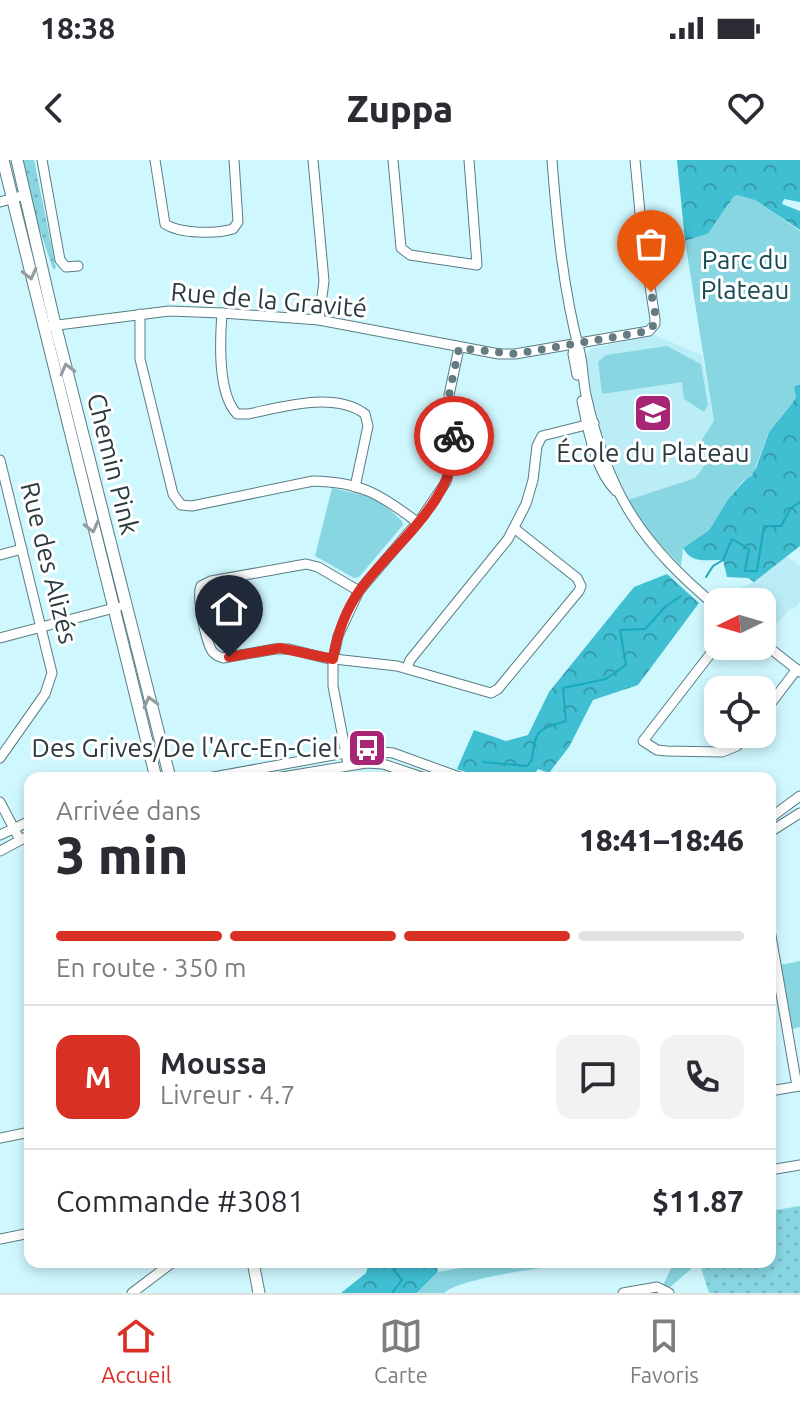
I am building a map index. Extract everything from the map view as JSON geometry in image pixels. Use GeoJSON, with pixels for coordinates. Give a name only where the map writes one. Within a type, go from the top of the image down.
{"type":"FeatureCollection","features":[{"type":"Feature","properties":{"kind":"main road","name":"Chemin Pink"},"geometry":{"type":"LineString","coordinates":[[3,160],[6,200],[168,772]]}},
{"type":"Feature","properties":{"kind":"main road","name":"Chemin Pink"},"geometry":{"type":"LineString","coordinates":[[17,160],[155,772]]}},
{"type":"Feature","properties":{"kind":"main road"},"geometry":{"type":"LineString","coordinates":[[254,1268],[259,1293]]}},
{"type":"Feature","properties":{"kind":"street"},"geometry":{"type":"LineString","coordinates":[[42,160],[60,260],[66,267],[78,266]]}},
{"type":"Feature","properties":{"kind":"street"},"geometry":{"type":"LineString","coordinates":[[155,160],[165,224],[179,230],[222,231],[233,229],[238,222],[234,160]]}},
{"type":"Feature","properties":{"kind":"street"},"geometry":{"type":"LineString","coordinates":[[313,160],[324,281],[319,320]]}},
{"type":"Feature","properties":{"kind":"street"},"geometry":{"type":"LineString","coordinates":[[393,160],[401,248],[410,255],[477,265],[469,160]]}},
{"type":"Feature","properties":{"kind":"street"},"geometry":{"type":"LineString","coordinates":[[552,160],[558,234],[575,343],[573,354],[609,484],[621,496],[656,549],[704,595]]}},
{"type":"Feature","properties":{"kind":"street","name":"Rue de la Gravité"},"geometry":{"type":"LineString","coordinates":[[43,327],[140,314],[182,311],[222,313],[319,320],[459,348],[515,354],[649,331],[655,324],[635,160]]}},
{"type":"Feature","properties":{"kind":"street"},"geometry":{"type":"LineString","coordinates":[[6,200],[25,195]]}},
{"type":"Feature","properties":{"kind":"street"},"geometry":{"type":"LineString","coordinates":[[222,313],[219,359],[231,406],[237,414],[317,401],[357,409],[365,414],[368,426],[355,487]]}},
{"type":"Feature","properties":{"kind":"street"},"geometry":{"type":"LineString","coordinates":[[140,314],[142,369],[176,501],[187,507],[313,481],[379,494],[417,522]]}},
{"type":"Feature","properties":{"kind":"street"},"geometry":{"type":"LineString","coordinates":[[348,764],[335,696],[333,659],[342,624],[359,591],[442,491],[453,463],[449,395],[459,348]]}},
{"type":"Feature","properties":{"kind":"street"},"geometry":{"type":"LineString","coordinates":[[407,668],[410,660],[484,571],[514,528],[526,504],[533,480],[537,446],[542,436],[591,424]]}},
{"type":"Feature","properties":{"kind":"street","name":"Rue des Alizés"},"geometry":{"type":"LineString","coordinates":[[0,758],[52,680],[52,665],[1,467]]}},
{"type":"Feature","properties":{"kind":"street"},"geometry":{"type":"LineString","coordinates":[[359,591],[318,567],[306,564],[211,581],[201,586],[198,592],[211,649],[218,656],[280,648],[333,659],[407,668],[483,693],[495,692],[581,586],[577,578],[514,528]]}},
{"type":"Feature","properties":{"kind":"street"},"geometry":{"type":"LineString","coordinates":[[0,555],[22,549]]}},
{"type":"Feature","properties":{"kind":"street"},"geometry":{"type":"LineString","coordinates":[[0,638],[119,607]]}},
{"type":"Feature","properties":{"kind":"street"},"geometry":{"type":"LineString","coordinates":[[776,653],[799,670],[776,698]]}},
{"type":"Feature","properties":{"kind":"street"},"geometry":{"type":"LineString","coordinates":[[706,660],[643,741],[657,750],[722,752],[732,748]]}},
{"type":"Feature","properties":{"kind":"street"},"geometry":{"type":"LineString","coordinates":[[239,772],[361,750],[393,753],[445,772]]}},
{"type":"Feature","properties":{"kind":"street"},"geometry":{"type":"LineString","coordinates":[[307,772],[348,764],[383,764],[407,772]]}},
{"type":"Feature","properties":{"kind":"street"},"geometry":{"type":"LineString","coordinates":[[776,814],[800,796]]}},
{"type":"Feature","properties":{"kind":"street"},"geometry":{"type":"LineString","coordinates":[[0,802],[20,840]]}},
{"type":"Feature","properties":{"kind":"street"},"geometry":{"type":"LineString","coordinates":[[776,828],[800,813]]}},
{"type":"Feature","properties":{"kind":"street"},"geometry":{"type":"LineString","coordinates":[[0,835],[24,823]]}},
{"type":"Feature","properties":{"kind":"street"},"geometry":{"type":"LineString","coordinates":[[0,851],[24,838]]}},
{"type":"Feature","properties":{"kind":"street"},"geometry":{"type":"LineString","coordinates":[[776,965],[799,1086],[776,1090]]}},
{"type":"Feature","properties":{"kind":"street"},"geometry":{"type":"LineString","coordinates":[[776,1007],[783,1006]]}},
{"type":"Feature","properties":{"kind":"street"},"geometry":{"type":"LineString","coordinates":[[0,1138],[24,1133]]}},
{"type":"Feature","properties":{"kind":"street"},"geometry":{"type":"LineString","coordinates":[[776,1169],[800,1165]]}},
{"type":"Feature","properties":{"kind":"street"},"geometry":{"type":"LineString","coordinates":[[0,1239],[24,1234]]}},
{"type":"Feature","properties":{"kind":"street"},"geometry":{"type":"LineString","coordinates":[[132,1293],[165,1268]]}},
{"type":"Feature","properties":{"kind":"street"},"geometry":{"type":"LineString","coordinates":[[623,1293],[657,1287],[669,1293]]}},
{"type":"Feature","properties":{"kind":"shaded area","name":"École du Plateau"},"geometry":{"type":"Polygon","coordinates":[[[654,335],[702,355],[716,451],[695,478],[628,500],[611,469],[591,406],[586,356],[590,349],[654,335]]]}},
{"type":"Feature","properties":{"kind":"shaded area"},"geometry":{"type":"Polygon","coordinates":[[[787,556],[800,566],[800,602],[776,625],[776,588],[739,588],[754,582],[787,556]]]}},
{"type":"Feature","properties":{"kind":"green space"},"geometry":{"type":"Polygon","coordinates":[[[21,160],[34,160],[56,268],[53,269],[38,225],[21,160]]]}},
{"type":"Feature","properties":{"kind":"green space"},"geometry":{"type":"Polygon","coordinates":[[[677,160],[800,160],[800,202],[784,199],[782,204],[800,211],[800,230],[755,200],[728,205],[708,234],[685,241],[677,160]]]}},
{"type":"Feature","properties":{"kind":"green space","name":"Parc du Plateau"},"geometry":{"type":"Polygon","coordinates":[[[734,196],[755,200],[800,231],[800,384],[794,386],[796,398],[769,432],[752,476],[744,480],[728,499],[709,530],[683,548],[681,566],[651,535],[628,500],[695,478],[715,452],[701,441],[714,421],[685,241],[708,234],[734,196]]]}},
{"type":"Feature","properties":{"kind":"green space"},"geometry":{"type":"Polygon","coordinates":[[[667,346],[701,364],[708,405],[704,412],[684,399],[682,382],[602,394],[598,362],[606,355],[667,346]]]}},
{"type":"Feature","properties":{"kind":"green space"},"geometry":{"type":"Polygon","coordinates":[[[800,384],[800,546],[754,582],[748,578],[727,577],[723,560],[696,559],[683,548],[709,530],[728,499],[756,468],[769,432],[793,402],[794,386],[800,384]]]}},
{"type":"Feature","properties":{"kind":"green space"},"geometry":{"type":"Polygon","coordinates":[[[332,488],[377,498],[402,521],[403,525],[359,577],[354,578],[315,556],[332,488]]]}},
{"type":"Feature","properties":{"kind":"green space"},"geometry":{"type":"Polygon","coordinates":[[[667,574],[699,603],[638,685],[593,700],[569,747],[550,772],[538,769],[536,772],[466,772],[457,769],[474,730],[506,741],[528,735],[549,692],[634,587],[667,574]]]}},
{"type":"Feature","properties":{"kind":"green space"},"geometry":{"type":"Polygon","coordinates":[[[800,961],[800,1027],[792,1029],[780,965],[800,961]]]}},
{"type":"Feature","properties":{"kind":"green space"},"geometry":{"type":"Polygon","coordinates":[[[800,1206],[800,1293],[709,1293],[701,1268],[776,1268],[776,1210],[800,1206]]]}},
{"type":"Feature","properties":{"kind":"green space"},"geometry":{"type":"Polygon","coordinates":[[[367,1268],[437,1268],[438,1272],[417,1293],[341,1293],[366,1273],[367,1268]]]}},
{"type":"Feature","properties":{"kind":"green space"},"geometry":{"type":"Polygon","coordinates":[[[460,1268],[542,1268],[487,1277],[444,1293],[417,1293],[438,1272],[460,1268]]]}},
{"type":"Feature","properties":{"kind":"green space"},"geometry":{"type":"Polygon","coordinates":[[[671,1268],[692,1268],[669,1288],[663,1285],[671,1268]]]}},
{"type":"Feature","properties":{"kind":"waterway"},"geometry":{"type":"LineString","coordinates":[[706,577],[713,566],[723,560],[732,539],[749,549],[745,571],[757,571],[764,526],[781,526],[791,508],[800,502]]}},
{"type":"Feature","properties":{"kind":"waterway"},"geometry":{"type":"LineString","coordinates":[[483,762],[527,766],[532,760],[540,732],[566,721],[563,688],[606,679],[626,665],[620,630],[645,629],[665,607],[681,596]]}},
{"type":"Feature","properties":{"kind":"waterway"},"geometry":{"type":"LineString","coordinates":[[392,1293],[402,1280],[394,1268]]}},
{"type":"Feature","properties":{"kind":"way so far"},"geometry":{"type":"LineString","coordinates":[[454,436],[449,395],[459,348],[515,354],[649,331],[655,319],[651,292]]}},
{"type":"Feature","properties":{"kind":"place","name":"École du Plateau"},"geometry":{"type":"Point","coordinates":[653,413]}},
{"type":"Feature","properties":{"kind":"place","name":"Des Grives/De l'Arc-En-Ciel"},"geometry":{"type":"Point","coordinates":[367,748]}},
{"type":"Feature","properties":{"kind":"route"},"geometry":{"type":"LineString","coordinates":[[229,657],[280,648],[333,659],[342,624],[359,591],[442,491],[453,463],[454,436]]}}]}
